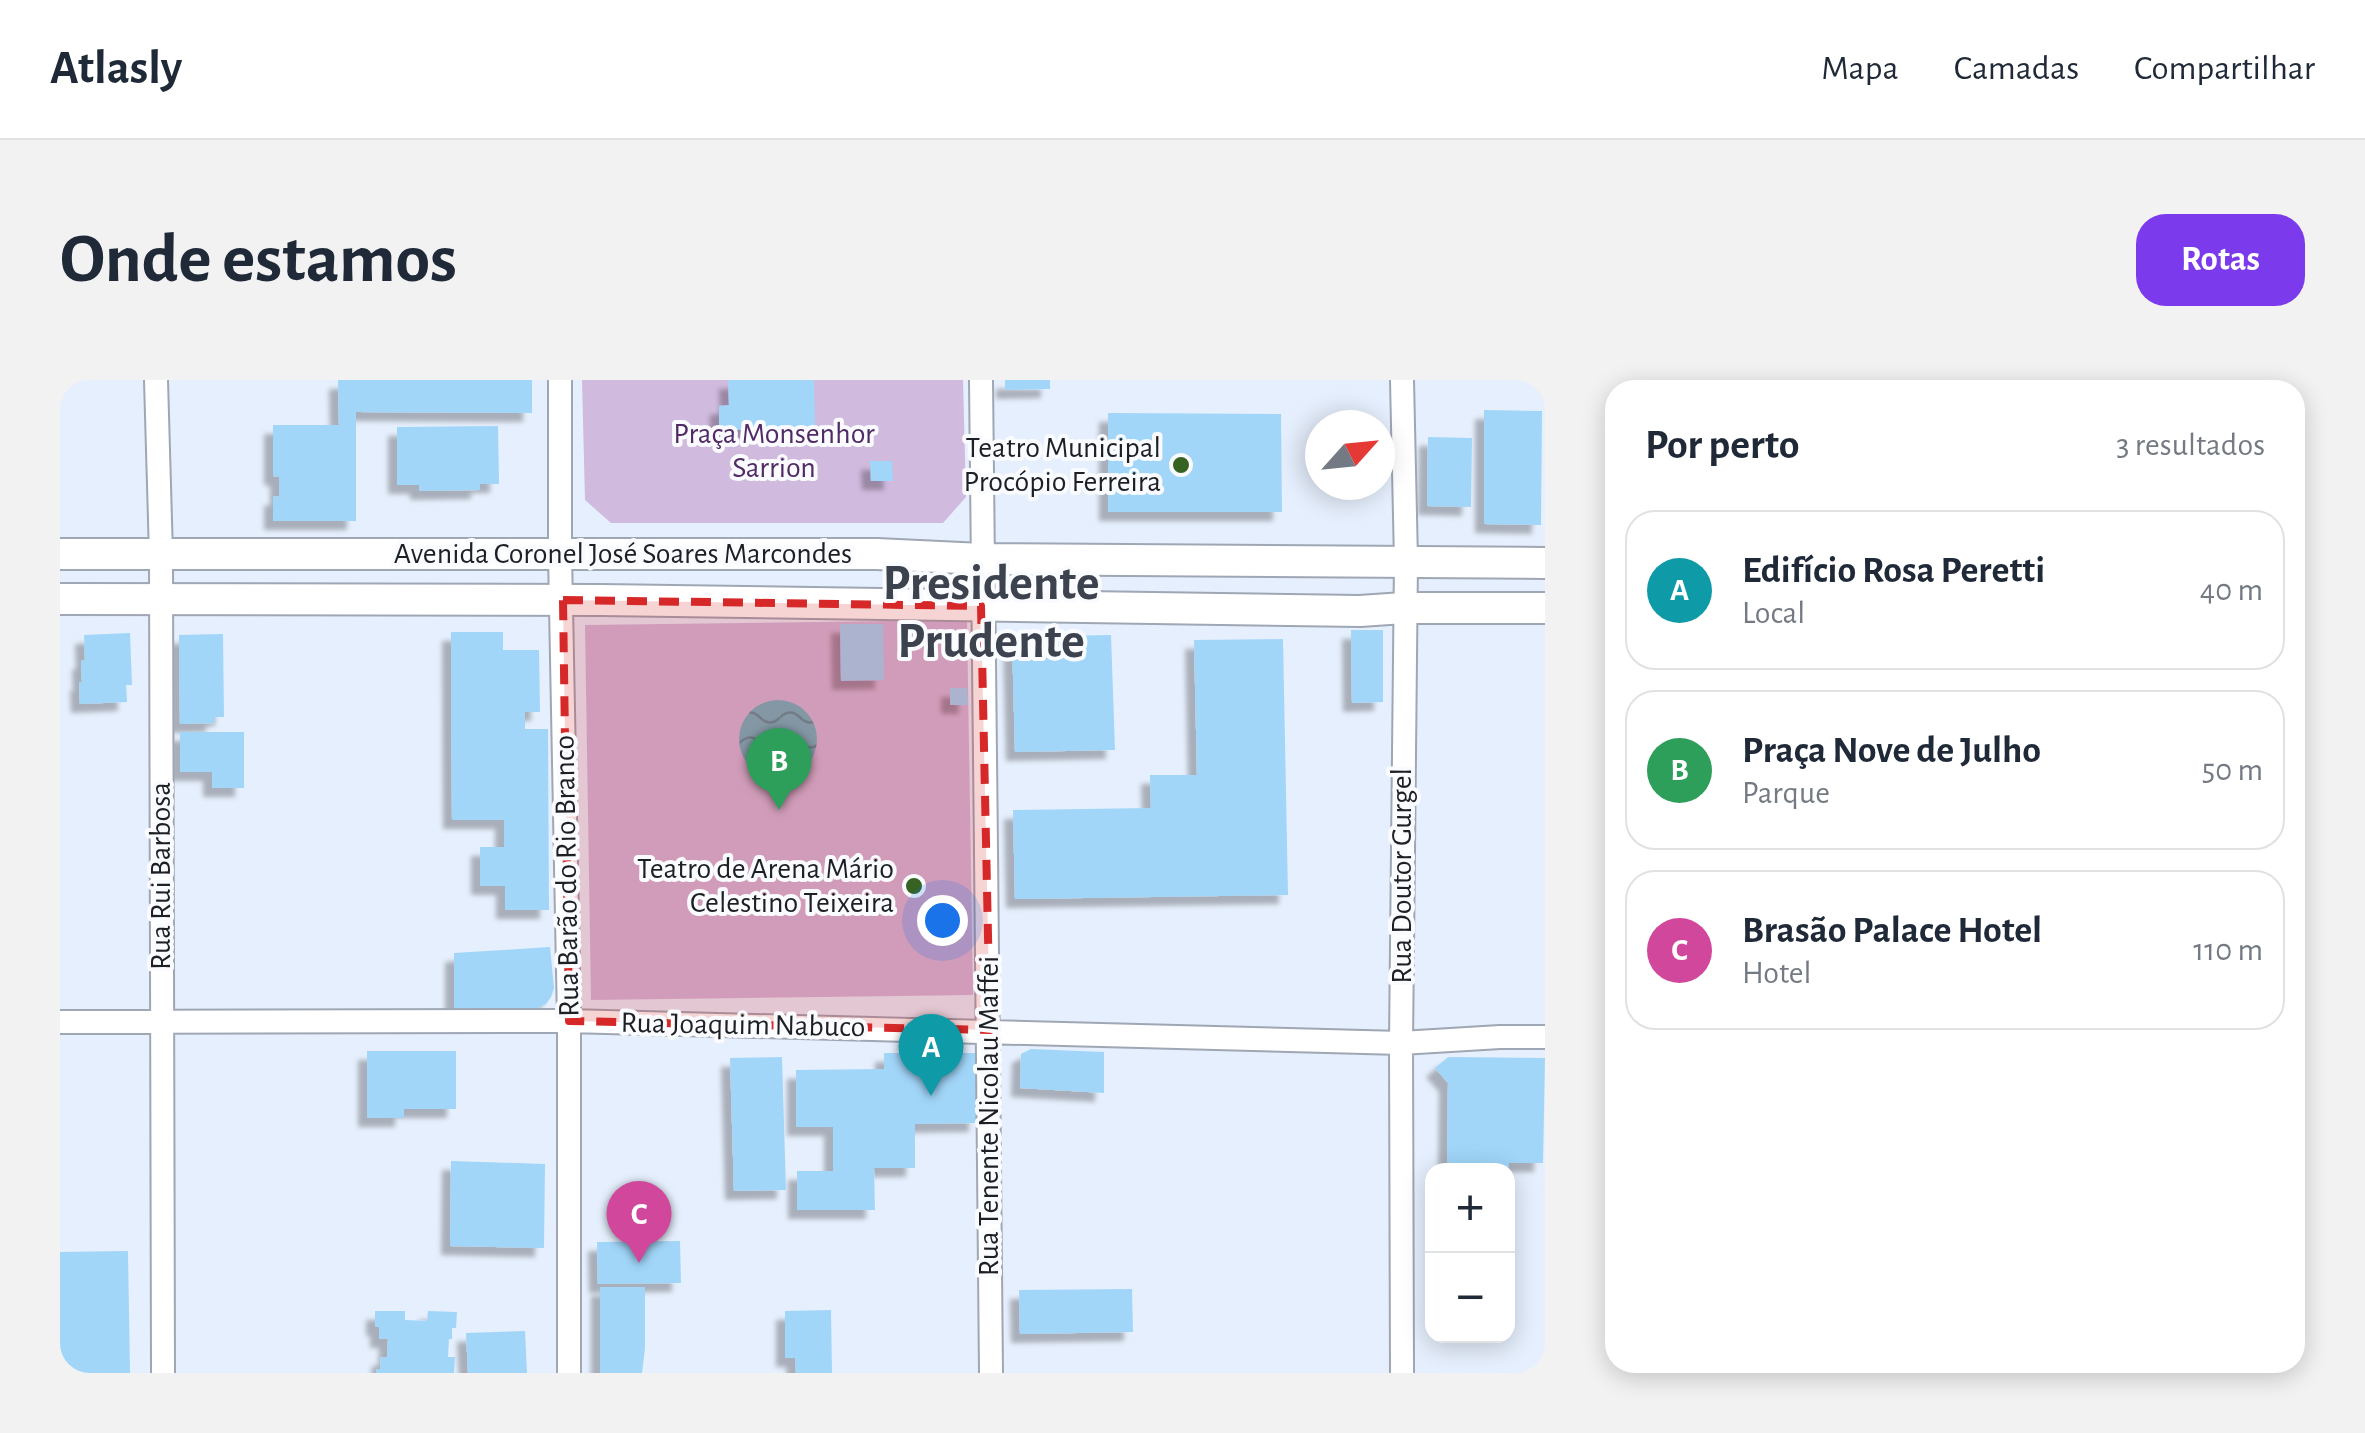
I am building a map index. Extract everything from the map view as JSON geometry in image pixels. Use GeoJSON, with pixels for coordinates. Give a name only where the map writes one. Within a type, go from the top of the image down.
{"type":"FeatureCollection","features":[{"type":"Feature","properties":{"kind":"main road","name":"Avenida Coronel José Soares Marcondes"},"geometry":{"type":"LineString","coordinates":[[60,554],[877,554],[982,560],[1545,563]]}},
{"type":"Feature","properties":{"kind":"main road","name":"Avenida Coronel José Soares Marcondes"},"geometry":{"type":"LineString","coordinates":[[60,599],[562,600],[1360,611],[1545,608]]}},
{"type":"Feature","properties":{"kind":"street","name":"Rua Rui Barbosa"},"geometry":{"type":"LineString","coordinates":[[156,380],[162,599],[163,1373]]}},
{"type":"Feature","properties":{"kind":"street","name":"Rua Barão do Rio Branco"},"geometry":{"type":"LineString","coordinates":[[560,380],[569,1020],[569,1373]]}},
{"type":"Feature","properties":{"kind":"street","name":"Rua Tenente Nicolau Maffei"},"geometry":{"type":"LineString","coordinates":[[981,380],[991,1373]]}},
{"type":"Feature","properties":{"kind":"street","name":"Rua Doutor Gurgel"},"geometry":{"type":"LineString","coordinates":[[1402,380],[1406,561],[1402,1373]]}},
{"type":"Feature","properties":{"kind":"street","name":"Rua Joaquim Nabuco"},"geometry":{"type":"LineString","coordinates":[[60,1022],[569,1020],[1401,1043],[1545,1038]]}},
{"type":"Feature","properties":{"kind":"highlighted area"},"geometry":{"type":"Polygon","coordinates":[[[563,600],[981,606],[990,1030],[569,1021],[563,600]]]}},
{"type":"Feature","properties":{"kind":"green space","name":"Praça Monsenhor Sarrion"},"geometry":{"type":"Polygon","coordinates":[[[582,380],[963,380],[966,497],[943,523],[611,523],[585,500],[582,380]]]}},
{"type":"Feature","properties":{"kind":"green space"},"geometry":{"type":"Polygon","coordinates":[[[967,620],[973,995],[591,1000],[585,625],[967,620]]]}},
{"type":"Feature","properties":{"kind":"water"},"geometry":{"type":"Polygon","coordinates":[[[770,700],[786,700],[811,717],[817,739],[811,761],[800,772],[786,778],[770,778],[745,761],[739,747],[739,731],[756,706],[770,700]]]}},
{"type":"Feature","properties":{"kind":"building"},"geometry":{"type":"Polygon","coordinates":[[[338,380],[532,380],[532,413],[356,412],[356,521],[273,521],[273,496],[279,497],[279,477],[273,476],[273,425],[339,425],[338,380]]]}},
{"type":"Feature","properties":{"kind":"building"},"geometry":{"type":"Polygon","coordinates":[[[728,380],[814,380],[815,429],[719,430],[719,406],[729,405],[728,380]]]}},
{"type":"Feature","properties":{"kind":"building"},"geometry":{"type":"Polygon","coordinates":[[[1005,380],[1050,380],[1050,389],[1005,390],[1005,380]]]}},
{"type":"Feature","properties":{"kind":"building"},"geometry":{"type":"Polygon","coordinates":[[[1484,410],[1542,411],[1541,525],[1484,524],[1484,410]]]}},
{"type":"Feature","properties":{"kind":"building"},"geometry":{"type":"Polygon","coordinates":[[[1108,413],[1281,414],[1282,512],[1108,512],[1108,413]]]}},
{"type":"Feature","properties":{"kind":"building"},"geometry":{"type":"Polygon","coordinates":[[[498,426],[499,484],[480,484],[480,490],[419,491],[419,485],[397,485],[397,427],[498,426]]]}},
{"type":"Feature","properties":{"kind":"building"},"geometry":{"type":"Polygon","coordinates":[[[1428,437],[1472,438],[1471,507],[1427,506],[1428,437]]]}},
{"type":"Feature","properties":{"kind":"building"},"geometry":{"type":"Polygon","coordinates":[[[870,461],[892,461],[893,481],[871,481],[870,461]]]}},
{"type":"Feature","properties":{"kind":"building"},"geometry":{"type":"Polygon","coordinates":[[[840,624],[883,624],[884,680],[841,681],[840,624]]]}},
{"type":"Feature","properties":{"kind":"building"},"geometry":{"type":"Polygon","coordinates":[[[1351,630],[1383,630],[1383,702],[1352,703],[1351,630]]]}},
{"type":"Feature","properties":{"kind":"building"},"geometry":{"type":"Polygon","coordinates":[[[451,632],[503,632],[503,650],[539,650],[540,712],[525,712],[525,729],[548,729],[549,910],[505,910],[505,886],[480,886],[480,847],[504,847],[504,820],[452,820],[451,632]]]}},
{"type":"Feature","properties":{"kind":"building"},"geometry":{"type":"Polygon","coordinates":[[[130,633],[132,685],[126,685],[127,702],[80,704],[84,635],[130,633]]]}},
{"type":"Feature","properties":{"kind":"building"},"geometry":{"type":"Polygon","coordinates":[[[223,634],[224,717],[215,717],[215,723],[180,724],[179,635],[223,634]]]}},
{"type":"Feature","properties":{"kind":"building"},"geometry":{"type":"Polygon","coordinates":[[[1111,635],[1115,750],[1015,752],[1012,637],[1111,635]]]}},
{"type":"Feature","properties":{"kind":"building"},"geometry":{"type":"Polygon","coordinates":[[[1283,639],[1288,895],[1015,899],[1013,810],[1151,808],[1150,775],[1197,775],[1194,640],[1283,639]]]}},
{"type":"Feature","properties":{"kind":"building"},"geometry":{"type":"Polygon","coordinates":[[[950,688],[967,688],[968,705],[950,705],[950,688]]]}},
{"type":"Feature","properties":{"kind":"building"},"geometry":{"type":"Polygon","coordinates":[[[180,732],[244,732],[244,788],[212,788],[212,772],[180,772],[180,732]]]}},
{"type":"Feature","properties":{"kind":"building"},"geometry":{"type":"Polygon","coordinates":[[[550,947],[554,988],[546,1004],[534,1010],[454,1010],[454,953],[550,947]]]}},
{"type":"Feature","properties":{"kind":"building"},"geometry":{"type":"Polygon","coordinates":[[[1031,1049],[1104,1052],[1104,1093],[1020,1088],[1021,1054],[1031,1049]]]}},
{"type":"Feature","properties":{"kind":"building"},"geometry":{"type":"Polygon","coordinates":[[[367,1051],[456,1051],[456,1109],[404,1109],[404,1118],[367,1118],[367,1051]]]}},
{"type":"Feature","properties":{"kind":"building"},"geometry":{"type":"Polygon","coordinates":[[[884,1053],[977,1053],[978,1123],[915,1124],[915,1168],[874,1168],[875,1210],[797,1210],[797,1171],[833,1171],[833,1127],[796,1127],[796,1070],[884,1069],[884,1053]]]}},
{"type":"Feature","properties":{"kind":"building"},"geometry":{"type":"Polygon","coordinates":[[[782,1057],[786,1190],[734,1191],[730,1058],[782,1057]]]}},
{"type":"Feature","properties":{"kind":"building"},"geometry":{"type":"Polygon","coordinates":[[[1448,1057],[1545,1058],[1543,1163],[1447,1163],[1448,1083],[1435,1068],[1448,1057]]]}},
{"type":"Feature","properties":{"kind":"building"},"geometry":{"type":"Polygon","coordinates":[[[451,1161],[545,1164],[544,1248],[450,1246],[451,1161]]]}},
{"type":"Feature","properties":{"kind":"building"},"geometry":{"type":"Polygon","coordinates":[[[680,1241],[681,1283],[598,1284],[597,1242],[680,1241]]]}},
{"type":"Feature","properties":{"kind":"building"},"geometry":{"type":"Polygon","coordinates":[[[128,1251],[130,1373],[60,1373],[60,1252],[128,1251]]]}},
{"type":"Feature","properties":{"kind":"building"},"geometry":{"type":"Polygon","coordinates":[[[600,1287],[645,1287],[642,1373],[600,1373],[600,1287]]]}},
{"type":"Feature","properties":{"kind":"building"},"geometry":{"type":"Polygon","coordinates":[[[1132,1289],[1133,1332],[1020,1334],[1019,1290],[1132,1289]]]}},
{"type":"Feature","properties":{"kind":"building"},"geometry":{"type":"Polygon","coordinates":[[[831,1310],[832,1373],[796,1373],[795,1358],[785,1358],[785,1311],[831,1310]]]}},
{"type":"Feature","properties":{"kind":"building"},"geometry":{"type":"Polygon","coordinates":[[[375,1311],[405,1311],[405,1320],[427,1321],[428,1311],[457,1312],[448,1357],[455,1357],[454,1373],[376,1373],[381,1357],[387,1357],[388,1339],[379,1339],[375,1311]]]}},
{"type":"Feature","properties":{"kind":"building"},"geometry":{"type":"Polygon","coordinates":[[[525,1331],[527,1373],[468,1373],[466,1333],[525,1331]]]}},
{"type":"Feature","properties":{"kind":"place","name":"Teatro Municipal Procópio Ferreira"},"geometry":{"type":"Point","coordinates":[1181,465]}},
{"type":"Feature","properties":{"kind":"place","name":"Praça Nove de Julho"},"geometry":{"type":"Point","coordinates":[779,810]}},
{"type":"Feature","properties":{"kind":"place","name":"Teatro de Arena Mário Celestino Teixeira"},"geometry":{"type":"Point","coordinates":[914,886]}},
{"type":"Feature","properties":{"kind":"place","name":"Edifício Rosa Peretti"},"geometry":{"type":"Point","coordinates":[931,1096]}},
{"type":"Feature","properties":{"kind":"place","name":"Brasão Palace Hotel"},"geometry":{"type":"Point","coordinates":[639,1263]}},
{"type":"Feature","properties":{"kind":"district","name":"Presidente Prudente"},"geometry":{"type":"Point","coordinates":[991,613]}}]}
